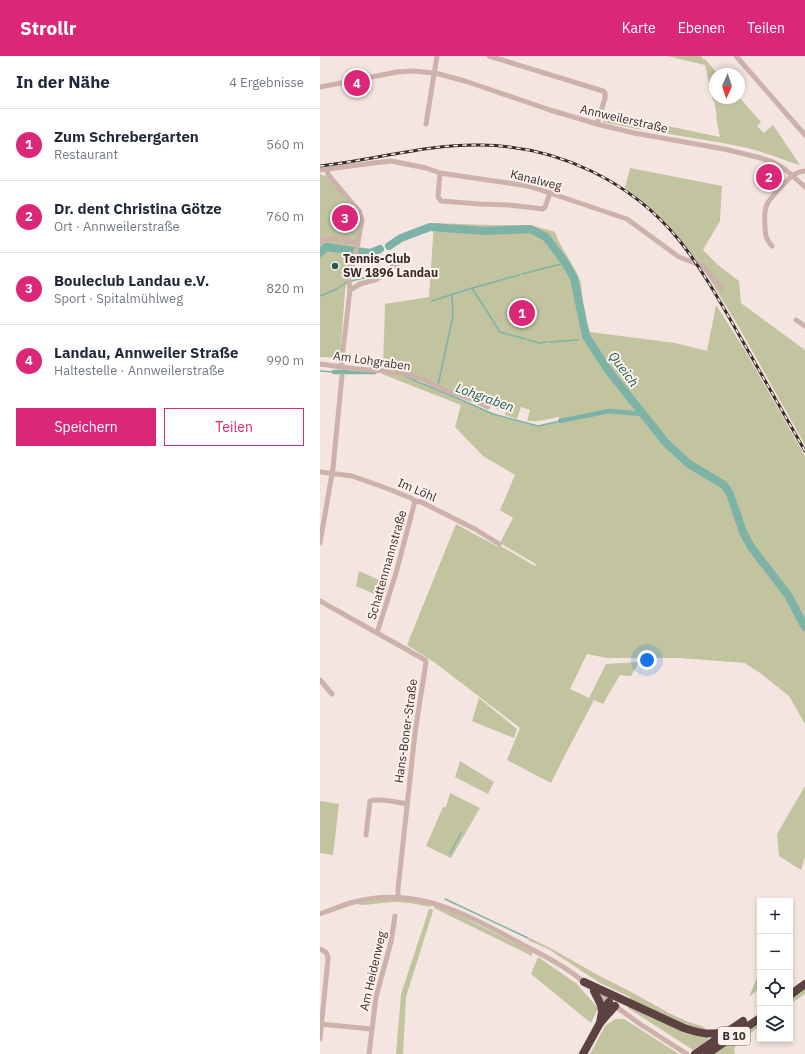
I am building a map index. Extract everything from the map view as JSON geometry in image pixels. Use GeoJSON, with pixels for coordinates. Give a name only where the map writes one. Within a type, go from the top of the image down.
{"type":"FeatureCollection","features":[{"type":"Feature","properties":{"kind":"highway"},"geometry":{"type":"LineString","coordinates":[[584,982],[698,1033],[714,1034],[730,1030]]}},
{"type":"Feature","properties":{"kind":"highway"},"geometry":{"type":"LineString","coordinates":[[793,993],[805,984]]}},
{"type":"Feature","properties":{"kind":"highway"},"geometry":{"type":"LineString","coordinates":[[594,991],[601,1005],[602,1012],[600,1023]]}},
{"type":"Feature","properties":{"kind":"highway"},"geometry":{"type":"LineString","coordinates":[[602,1012],[612,1004]]}},
{"type":"Feature","properties":{"kind":"highway"},"geometry":{"type":"LineString","coordinates":[[583,1054],[612,1004]]}},
{"type":"Feature","properties":{"kind":"highway","name":"B 10"},"geometry":{"type":"LineString","coordinates":[[707,1054],[757,1020]]}},
{"type":"Feature","properties":{"kind":"highway","name":"B 10"},"geometry":{"type":"LineString","coordinates":[[695,1054],[743,1021]]}},
{"type":"Feature","properties":{"kind":"street"},"geometry":{"type":"LineString","coordinates":[[426,124],[437,56]]}},
{"type":"Feature","properties":{"kind":"street"},"geometry":{"type":"LineString","coordinates":[[489,56],[605,93],[605,98],[597,124]]}},
{"type":"Feature","properties":{"kind":"street"},"geometry":{"type":"LineString","coordinates":[[736,56],[805,135]]}},
{"type":"Feature","properties":{"kind":"street","name":"Annweilerstraße"},"geometry":{"type":"LineString","coordinates":[[320,87],[397,72],[419,71],[435,73],[465,80],[550,110],[597,124],[638,134],[751,155],[773,162],[786,170],[805,187]]}},
{"type":"Feature","properties":{"kind":"street","name":"Kanalweg"},"geometry":{"type":"LineString","coordinates":[[320,170],[373,162],[391,161],[426,168],[440,173],[528,186],[627,219],[679,257],[703,266],[722,288]]}},
{"type":"Feature","properties":{"kind":"street"},"geometry":{"type":"LineString","coordinates":[[327,170],[331,178],[360,214],[362,223],[356,254],[349,276],[341,367]]}},
{"type":"Feature","properties":{"kind":"street"},"geometry":{"type":"LineString","coordinates":[[772,246],[768,242],[765,233],[765,209],[774,195],[792,175],[805,171]]}},
{"type":"Feature","properties":{"kind":"street"},"geometry":{"type":"LineString","coordinates":[[440,173],[438,197],[441,200],[543,209],[550,193]]}},
{"type":"Feature","properties":{"kind":"street"},"geometry":{"type":"LineString","coordinates":[[320,240],[331,238],[358,245]]}},
{"type":"Feature","properties":{"kind":"street"},"geometry":{"type":"LineString","coordinates":[[349,287],[375,280],[392,267],[403,261]]}},
{"type":"Feature","properties":{"kind":"street"},"geometry":{"type":"LineString","coordinates":[[796,320],[805,326]]}},
{"type":"Feature","properties":{"kind":"street","name":"Am Lohgraben"},"geometry":{"type":"LineString","coordinates":[[320,364],[398,372],[416,377],[444,390],[476,401],[488,407]]}},
{"type":"Feature","properties":{"kind":"street"},"geometry":{"type":"LineString","coordinates":[[320,543],[333,468],[342,376]]}},
{"type":"Feature","properties":{"kind":"street","name":"Im Löhl"},"geometry":{"type":"LineString","coordinates":[[320,472],[352,476],[421,502],[481,532],[499,544]]}},
{"type":"Feature","properties":{"kind":"street","name":"Schattenmannstraße"},"geometry":{"type":"LineString","coordinates":[[377,633],[380,628],[415,501]]}},
{"type":"Feature","properties":{"kind":"street"},"geometry":{"type":"LineString","coordinates":[[320,601],[377,633]]}},
{"type":"Feature","properties":{"kind":"street","name":"Hans-Boner-Straße"},"geometry":{"type":"LineString","coordinates":[[377,633],[426,661],[406,804],[398,897]]}},
{"type":"Feature","properties":{"kind":"street"},"geometry":{"type":"LineString","coordinates":[[320,680],[332,694]]}},
{"type":"Feature","properties":{"kind":"street"},"geometry":{"type":"LineString","coordinates":[[366,835],[370,801],[378,800],[406,804]]}},
{"type":"Feature","properties":{"kind":"street"},"geometry":{"type":"LineString","coordinates":[[320,914],[372,898],[413,898],[443,906],[476,921],[548,958],[584,982],[640,1024],[686,1053]]}},
{"type":"Feature","properties":{"kind":"street","name":"Am Heidenweg"},"geometry":{"type":"LineString","coordinates":[[369,1054],[376,997],[390,946],[395,916]]}},
{"type":"Feature","properties":{"kind":"street"},"geometry":{"type":"LineString","coordinates":[[320,949],[327,953],[328,959],[320,1039]]}},
{"type":"Feature","properties":{"kind":"street"},"geometry":{"type":"LineString","coordinates":[[321,1024],[371,1029]]}},
{"type":"Feature","properties":{"kind":"green space"},"geometry":{"type":"Polygon","coordinates":[[[667,56],[701,56],[713,68],[709,68],[709,83],[705,65],[667,56]]]}},
{"type":"Feature","properties":{"kind":"green space"},"geometry":{"type":"Polygon","coordinates":[[[715,104],[745,104],[761,122],[757,126],[764,133],[773,125],[800,165],[748,148],[603,122],[605,113],[720,137],[715,104]]]}},
{"type":"Feature","properties":{"kind":"green space"},"geometry":{"type":"Polygon","coordinates":[[[630,168],[722,186],[720,221],[703,250],[718,265],[739,281],[741,303],[805,350],[805,445],[740,329],[701,265],[666,223],[625,188],[630,168]]]}},
{"type":"Feature","properties":{"kind":"green space","name":"Tennis-Club SW 1896 Landau"},"geometry":{"type":"Polygon","coordinates":[[[320,174],[326,176],[351,203],[359,214],[360,222],[345,291],[340,358],[320,357],[320,174]]]}},
{"type":"Feature","properties":{"kind":"green space"},"geometry":{"type":"Polygon","coordinates":[[[434,223],[531,225],[555,232],[581,283],[587,325],[590,332],[675,343],[707,351],[716,305],[743,347],[805,456],[805,724],[789,696],[745,663],[680,658],[607,658],[587,654],[570,689],[589,698],[606,664],[639,662],[631,676],[620,675],[603,704],[594,700],[551,783],[507,760],[520,728],[434,662],[407,645],[456,524],[498,547],[499,545],[535,566],[536,564],[500,543],[513,518],[500,510],[515,475],[483,456],[455,427],[461,405],[382,374],[383,372],[416,381],[495,415],[536,426],[559,422],[559,417],[539,421],[527,421],[530,410],[521,407],[517,419],[505,415],[506,411],[494,408],[488,404],[439,387],[434,382],[421,377],[383,368],[385,304],[429,297],[434,223]]]}},
{"type":"Feature","properties":{"kind":"green space"},"geometry":{"type":"Polygon","coordinates":[[[359,571],[388,584],[383,598],[356,586],[359,571]]]}},
{"type":"Feature","properties":{"kind":"green space"},"geometry":{"type":"Polygon","coordinates":[[[479,698],[517,729],[514,738],[472,721],[479,698]]]}},
{"type":"Feature","properties":{"kind":"green space"},"geometry":{"type":"Polygon","coordinates":[[[460,761],[494,782],[488,794],[455,777],[460,761]]]}},
{"type":"Feature","properties":{"kind":"green space"},"geometry":{"type":"Polygon","coordinates":[[[805,786],[805,857],[801,870],[779,856],[777,834],[805,786]]]}},
{"type":"Feature","properties":{"kind":"green space"},"geometry":{"type":"Polygon","coordinates":[[[450,793],[480,808],[451,858],[426,846],[443,807],[446,807],[450,793]]]}},
{"type":"Feature","properties":{"kind":"green space"},"geometry":{"type":"Polygon","coordinates":[[[320,801],[339,804],[333,855],[320,853],[320,801]]]}},
{"type":"Feature","properties":{"kind":"green space"},"geometry":{"type":"Polygon","coordinates":[[[403,899],[432,904],[431,907],[400,902],[369,905],[360,905],[358,903],[378,900],[403,899]]]}},
{"type":"Feature","properties":{"kind":"green space"},"geometry":{"type":"Polygon","coordinates":[[[435,905],[453,912],[532,952],[532,956],[434,908],[435,905]]]}},
{"type":"Feature","properties":{"kind":"green space"},"geometry":{"type":"Polygon","coordinates":[[[429,909],[432,909],[433,911],[406,997],[403,1054],[396,1054],[401,994],[429,909]]]}},
{"type":"Feature","properties":{"kind":"green space"},"geometry":{"type":"Polygon","coordinates":[[[530,938],[669,1013],[704,1027],[706,1031],[702,1031],[630,1000],[630,997],[600,983],[550,950],[528,940],[530,938]]]}},
{"type":"Feature","properties":{"kind":"green space"},"geometry":{"type":"Polygon","coordinates":[[[538,957],[577,984],[598,1008],[591,1023],[531,974],[538,957]]]}},
{"type":"Feature","properties":{"kind":"green space"},"geometry":{"type":"Polygon","coordinates":[[[757,977],[757,990],[749,997],[757,977]]]}},
{"type":"Feature","properties":{"kind":"green space"},"geometry":{"type":"Polygon","coordinates":[[[805,986],[805,994],[793,1002],[793,995],[805,986]]]}},
{"type":"Feature","properties":{"kind":"green space"},"geometry":{"type":"Polygon","coordinates":[[[629,1005],[697,1036],[708,1037],[708,1040],[693,1050],[628,1008],[629,1005]]]}},
{"type":"Feature","properties":{"kind":"green space"},"geometry":{"type":"Polygon","coordinates":[[[615,1019],[624,1019],[679,1054],[590,1054],[605,1026],[615,1019]]]}},
{"type":"Feature","properties":{"kind":"green space"},"geometry":{"type":"Polygon","coordinates":[[[757,1022],[757,1028],[736,1044],[734,1050],[735,1054],[711,1054],[757,1022]]]}},
{"type":"Feature","properties":{"kind":"waterway","name":"Queich"},"geometry":{"type":"LineString","coordinates":[[389,246],[401,238],[430,227],[485,231],[530,229],[546,237],[564,261],[574,278],[586,336],[608,370],[666,443],[689,464],[724,485],[730,494],[743,532],[751,547],[788,595],[805,627]]}},
{"type":"Feature","properties":{"kind":"waterway","name":"Queich"},"geometry":{"type":"LineString","coordinates":[[320,253],[326,247],[371,253],[380,249]]}},
{"type":"Feature","properties":{"kind":"waterway"},"geometry":{"type":"LineString","coordinates":[[391,265],[395,260]]}},
{"type":"Feature","properties":{"kind":"waterway"},"geometry":{"type":"LineString","coordinates":[[522,274],[565,263]]}},
{"type":"Feature","properties":{"kind":"waterway"},"geometry":{"type":"LineString","coordinates":[[351,281],[372,276],[385,270]]}},
{"type":"Feature","properties":{"kind":"waterway"},"geometry":{"type":"LineString","coordinates":[[473,288],[519,275]]}},
{"type":"Feature","properties":{"kind":"waterway"},"geometry":{"type":"LineString","coordinates":[[320,296],[337,289],[347,282]]}},
{"type":"Feature","properties":{"kind":"waterway"},"geometry":{"type":"LineString","coordinates":[[432,301],[472,288],[500,332],[526,339]]}},
{"type":"Feature","properties":{"kind":"waterway"},"geometry":{"type":"LineString","coordinates":[[438,385],[453,316],[452,294]]}},
{"type":"Feature","properties":{"kind":"waterway"},"geometry":{"type":"LineString","coordinates":[[528,340],[540,343],[546,342]]}},
{"type":"Feature","properties":{"kind":"waterway"},"geometry":{"type":"LineString","coordinates":[[549,342],[578,340]]}},
{"type":"Feature","properties":{"kind":"waterway","name":"Lohgraben"},"geometry":{"type":"LineString","coordinates":[[320,371],[334,372]]}},
{"type":"Feature","properties":{"kind":"waterway","name":"Lohgraben"},"geometry":{"type":"LineString","coordinates":[[334,372],[375,372]]}},
{"type":"Feature","properties":{"kind":"waterway","name":"Lohgraben"},"geometry":{"type":"LineString","coordinates":[[404,376],[493,414],[538,426],[560,421]]}},
{"type":"Feature","properties":{"kind":"waterway","name":"Lohgraben"},"geometry":{"type":"LineString","coordinates":[[560,421],[609,411],[643,414]]}},
{"type":"Feature","properties":{"kind":"waterway"},"geometry":{"type":"LineString","coordinates":[[450,854],[461,833]]}},
{"type":"Feature","properties":{"kind":"waterway"},"geometry":{"type":"LineString","coordinates":[[445,899],[528,938]]}},
{"type":"Feature","properties":{"kind":"railway"},"geometry":{"type":"LineString","coordinates":[[320,166],[441,147],[481,145],[509,147],[537,152],[564,160],[615,184],[638,200],[660,219],[688,252],[720,302],[805,451]]}},
{"type":"Feature","properties":{"kind":"place","name":"Landau, Annweiler Straße"},"geometry":{"type":"Point","coordinates":[357,83]}},
{"type":"Feature","properties":{"kind":"place","name":"Dr. dent Christina Götze"},"geometry":{"type":"Point","coordinates":[769,177]}},
{"type":"Feature","properties":{"kind":"place","name":"Bouleclub Landau e.V."},"geometry":{"type":"Point","coordinates":[345,218]}},
{"type":"Feature","properties":{"kind":"place","name":"Tennis-Club SW 1896 Landau"},"geometry":{"type":"Point","coordinates":[335,266]}},
{"type":"Feature","properties":{"kind":"place","name":"Zum Schrebergarten"},"geometry":{"type":"Point","coordinates":[522,313]}}]}
